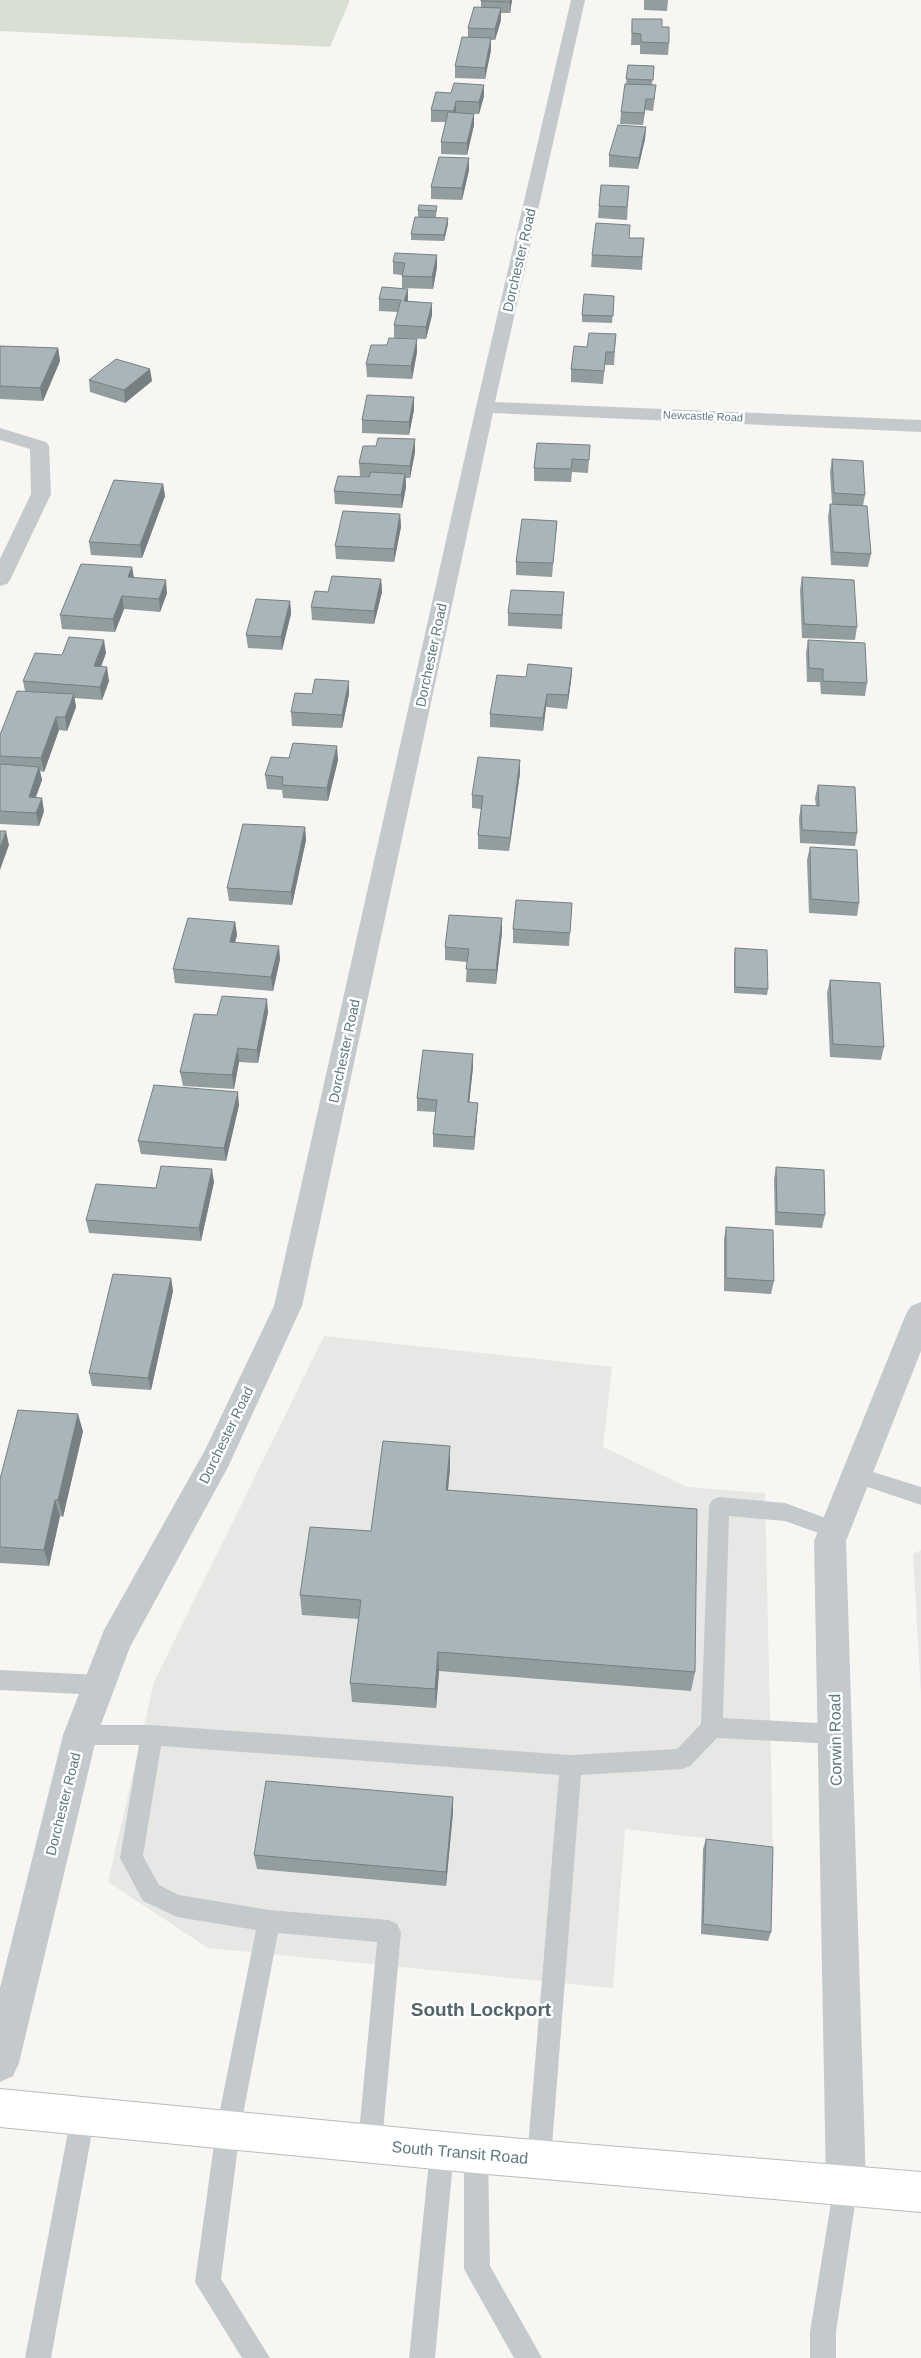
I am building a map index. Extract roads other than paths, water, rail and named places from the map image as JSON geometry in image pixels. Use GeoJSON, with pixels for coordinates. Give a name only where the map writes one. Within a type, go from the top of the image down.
{"type":"FeatureCollection","features":[{"type":"Feature","properties":{"kind":"highway","name":"South Transit Road"},"geometry":{"type":"LineString","coordinates":[[0,2108],[459,2153],[846,2184],[921,2192]]}},
{"type":"Feature","properties":{"kind":"street","name":"Dorchester Road"},"geometry":{"type":"LineString","coordinates":[[0,2063],[80,1735],[99,1685],[116,1641],[217,1458],[288,1306],[485,407],[578,0]]}},
{"type":"Feature","properties":{"kind":"street","name":"Newcastle Road"},"geometry":{"type":"LineString","coordinates":[[485,407],[921,426]]}},
{"type":"Feature","properties":{"kind":"street"},"geometry":{"type":"LineString","coordinates":[[0,434],[39,446],[41,494],[0,580]]}},
{"type":"Feature","properties":{"kind":"street","name":"Corwin Road"},"geometry":{"type":"LineString","coordinates":[[846,2184],[830,1541],[921,1314]]}},
{"type":"Feature","properties":{"kind":"lane"},"geometry":{"type":"LineString","coordinates":[[856,1475],[921,1496]]}},
{"type":"Feature","properties":{"kind":"lane"},"geometry":{"type":"LineString","coordinates":[[80,1735],[152,1735],[571,1765],[682,1760],[712,1728],[719,1506],[785,1512],[835,1530]]}},
{"type":"Feature","properties":{"kind":"lane"},"geometry":{"type":"LineString","coordinates":[[0,1680],[99,1685]]}},
{"type":"Feature","properties":{"kind":"lane"},"geometry":{"type":"LineString","coordinates":[[712,1728],[835,1734]]}},
{"type":"Feature","properties":{"kind":"lane"},"geometry":{"type":"LineString","coordinates":[[152,1735],[131,1858],[151,1893],[177,1906],[269,1921],[388,1932],[370,2144]]}},
{"type":"Feature","properties":{"kind":"lane"},"geometry":{"type":"LineString","coordinates":[[539,2159],[571,1765]]}},
{"type":"Feature","properties":{"kind":"lane"},"geometry":{"type":"LineString","coordinates":[[258,2358],[208,2282],[228,2130],[269,1921]]}},
{"type":"Feature","properties":{"kind":"lane"},"geometry":{"type":"LineString","coordinates":[[38,2358],[83,2116]]}},
{"type":"Feature","properties":{"kind":"lane"},"geometry":{"type":"LineString","coordinates":[[422,2358],[459,2153]]}},
{"type":"Feature","properties":{"kind":"lane"},"geometry":{"type":"LineString","coordinates":[[459,2153],[477,2269],[529,2358]]}},
{"type":"Feature","properties":{"kind":"lane"},"geometry":{"type":"LineString","coordinates":[[823,2358],[823,2332],[846,2184]]}},
{"type":"Feature","properties":{"kind":"district","name":"South Lockport"},"geometry":{"type":"Point","coordinates":[481,2009]}}]}
